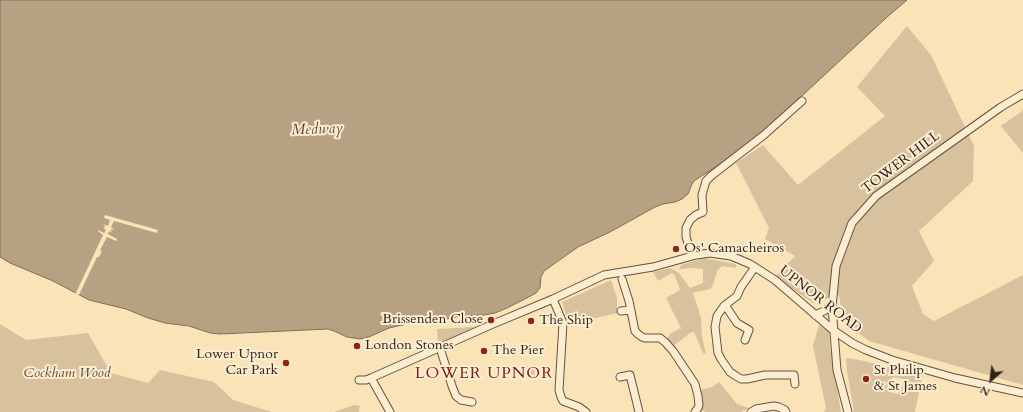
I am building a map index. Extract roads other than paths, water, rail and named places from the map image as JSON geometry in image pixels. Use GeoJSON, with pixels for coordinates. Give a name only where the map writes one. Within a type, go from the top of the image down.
{"type":"FeatureCollection","features":[{"type":"Feature","properties":{"kind":"street","name":"TOWER HILL"},"geometry":{"type":"LineString","coordinates":[[848,412],[838,370],[832,307],[836,266],[852,223],[876,196],[974,126],[1023,94]]}},
{"type":"Feature","properties":{"kind":"street"},"geometry":{"type":"LineString","coordinates":[[692,255],[686,237],[686,227],[690,220],[703,212],[702,195],[706,181],[710,176],[764,134],[802,101]]}},
{"type":"Feature","properties":{"kind":"street","name":"UPNOR ROAD"},"geometry":{"type":"LineString","coordinates":[[360,380],[371,378],[553,299],[604,275],[653,267],[692,255],[712,254],[731,256],[755,267],[775,280],[814,315],[852,343],[892,360],[955,378],[1023,393]]}},
{"type":"Feature","properties":{"kind":"street"},"geometry":{"type":"LineString","coordinates":[[755,267],[737,296],[725,305],[718,314],[715,327],[718,353],[730,372],[742,379],[765,375],[794,375]]}},
{"type":"Feature","properties":{"kind":"street"},"geometry":{"type":"LineString","coordinates":[[622,279],[627,294],[635,331],[642,337],[660,338],[673,351],[695,384],[699,404],[698,411]]}},
{"type":"Feature","properties":{"kind":"street"},"geometry":{"type":"LineString","coordinates":[[553,299],[563,323],[559,390],[561,397],[563,402],[580,407],[586,412]]}},
{"type":"Feature","properties":{"kind":"street"},"geometry":{"type":"LineString","coordinates":[[725,305],[738,323],[749,330],[745,340]]}},
{"type":"Feature","properties":{"kind":"street"},"geometry":{"type":"LineString","coordinates":[[814,315],[832,307]]}},
{"type":"Feature","properties":{"kind":"street"},"geometry":{"type":"LineString","coordinates":[[621,311],[631,310]]}},
{"type":"Feature","properties":{"kind":"street"},"geometry":{"type":"LineString","coordinates":[[440,348],[456,396],[461,400],[472,402]]}},
{"type":"Feature","properties":{"kind":"street"},"geometry":{"type":"LineString","coordinates":[[793,367],[795,384]]}},
{"type":"Feature","properties":{"kind":"street"},"geometry":{"type":"LineString","coordinates":[[620,377],[630,375],[639,412]]}},
{"type":"Feature","properties":{"kind":"street"},"geometry":{"type":"LineString","coordinates":[[371,378],[390,412]]}},
{"type":"Feature","properties":{"kind":"street"},"geometry":{"type":"LineString","coordinates":[[751,412],[756,409],[774,406],[779,407],[786,412]]}},
{"type":"Feature","properties":{"kind":"water","name":"Medway"},"geometry":{"type":"Polygon","coordinates":[[[0,0],[907,0],[763,132],[729,158],[694,181],[688,194],[682,199],[655,207],[610,232],[578,247],[544,271],[541,277],[540,288],[536,293],[495,313],[411,323],[389,328],[369,337],[360,339],[347,337],[328,329],[220,334],[210,333],[189,326],[165,323],[126,309],[89,300],[53,281],[10,263],[0,257],[0,0]]]}},
{"type":"Feature","properties":{"kind":"place","name":"Os' Camacheiros"},"geometry":{"type":"Point","coordinates":[676,249]}},
{"type":"Feature","properties":{"kind":"place","name":"Brissenden Close"},"geometry":{"type":"Point","coordinates":[491,320]}},
{"type":"Feature","properties":{"kind":"place","name":"The Ship"},"geometry":{"type":"Point","coordinates":[531,321]}},
{"type":"Feature","properties":{"kind":"place","name":"London Stones"},"geometry":{"type":"Point","coordinates":[357,346]}},
{"type":"Feature","properties":{"kind":"place","name":"The Pier"},"geometry":{"type":"Point","coordinates":[484,351]}},
{"type":"Feature","properties":{"kind":"place","name":"Lower Upnor Car Park"},"geometry":{"type":"Point","coordinates":[286,363]}},
{"type":"Feature","properties":{"kind":"place","name":"St Philip & St James"},"geometry":{"type":"Point","coordinates":[866,379]}},
{"type":"Feature","properties":{"kind":"district","name":"LOWER UPNOR"},"geometry":{"type":"Point","coordinates":[484,374]}},
{"type":"Feature","properties":{"kind":"park label","name":"Cockham Wood"},"geometry":{"type":"Point","coordinates":[67,374]}}]}
